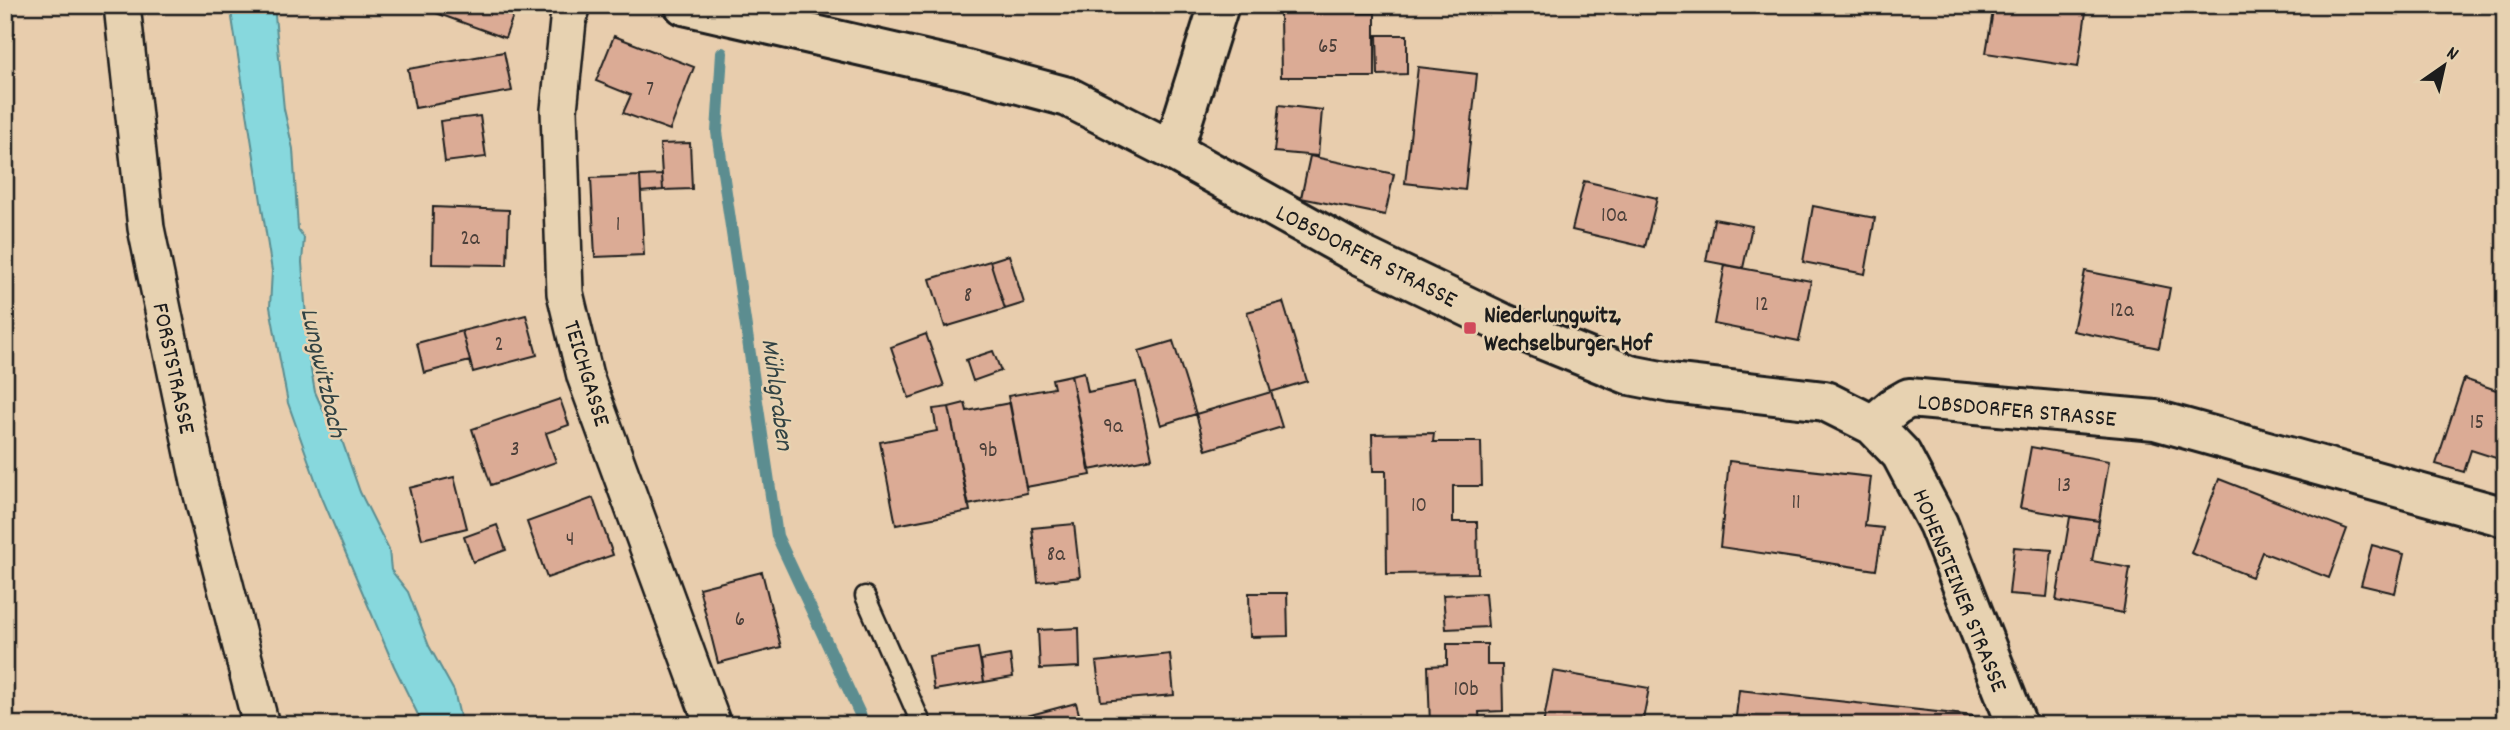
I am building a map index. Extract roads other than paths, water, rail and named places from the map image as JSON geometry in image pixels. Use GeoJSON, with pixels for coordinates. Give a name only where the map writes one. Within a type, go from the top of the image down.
{"type":"FeatureCollection","features":[{"type":"Feature","properties":{"kind":"main road","name":"LOBSDORFER STRASSE"},"geometry":{"type":"LineString","coordinates":[[684,5],[786,18],[1068,97],[1173,151],[1360,255],[1502,323],[1630,375],[1671,383],[1825,401],[1873,425],[1909,398],[2155,420],[2505,517]]}},
{"type":"Feature","properties":{"kind":"main road"},"geometry":{"type":"LineString","coordinates":[[1173,151],[1219,5]]}},
{"type":"Feature","properties":{"kind":"main road","name":"HOHENSTEINER STRASSE"},"geometry":{"type":"LineString","coordinates":[[1873,425],[1901,453],[1938,524],[2017,725]]}},
{"type":"Feature","properties":{"kind":"street","name":"FORSTSTRASSE"},"geometry":{"type":"LineString","coordinates":[[122,5],[146,228],[200,487],[261,725]]}},
{"type":"Feature","properties":{"kind":"street","name":"TEICHGASSE"},"geometry":{"type":"LineString","coordinates":[[573,5],[568,21],[559,110],[565,293],[585,376],[713,725]]}},
{"type":"Feature","properties":{"kind":"lane"},"geometry":{"type":"LineString","coordinates":[[865,596],[922,725]]}},
{"type":"Feature","properties":{"kind":"water"},"geometry":{"type":"Polygon","coordinates":[[[230,5],[274,5],[284,109],[293,149],[298,229],[304,238],[302,262],[309,359],[315,392],[323,410],[339,432],[360,492],[389,550],[391,570],[408,592],[429,646],[454,691],[462,725],[423,725],[394,666],[320,493],[288,403],[270,307],[272,271],[230,5]]]}},
{"type":"Feature","properties":{"kind":"waterway","name":"Mühlgraben"},"geometry":{"type":"LineString","coordinates":[[722,53],[717,132],[777,536],[865,725]]}},
{"type":"Feature","properties":{"kind":"place","name":"Niederlungwitz, Wechselburger Hof"},"geometry":{"type":"Point","coordinates":[1470,328]}},
{"type":"Feature","properties":{"kind":"water label","name":"Lungwitzbach"},"geometry":{"type":"Point","coordinates":[325,372]}}]}
